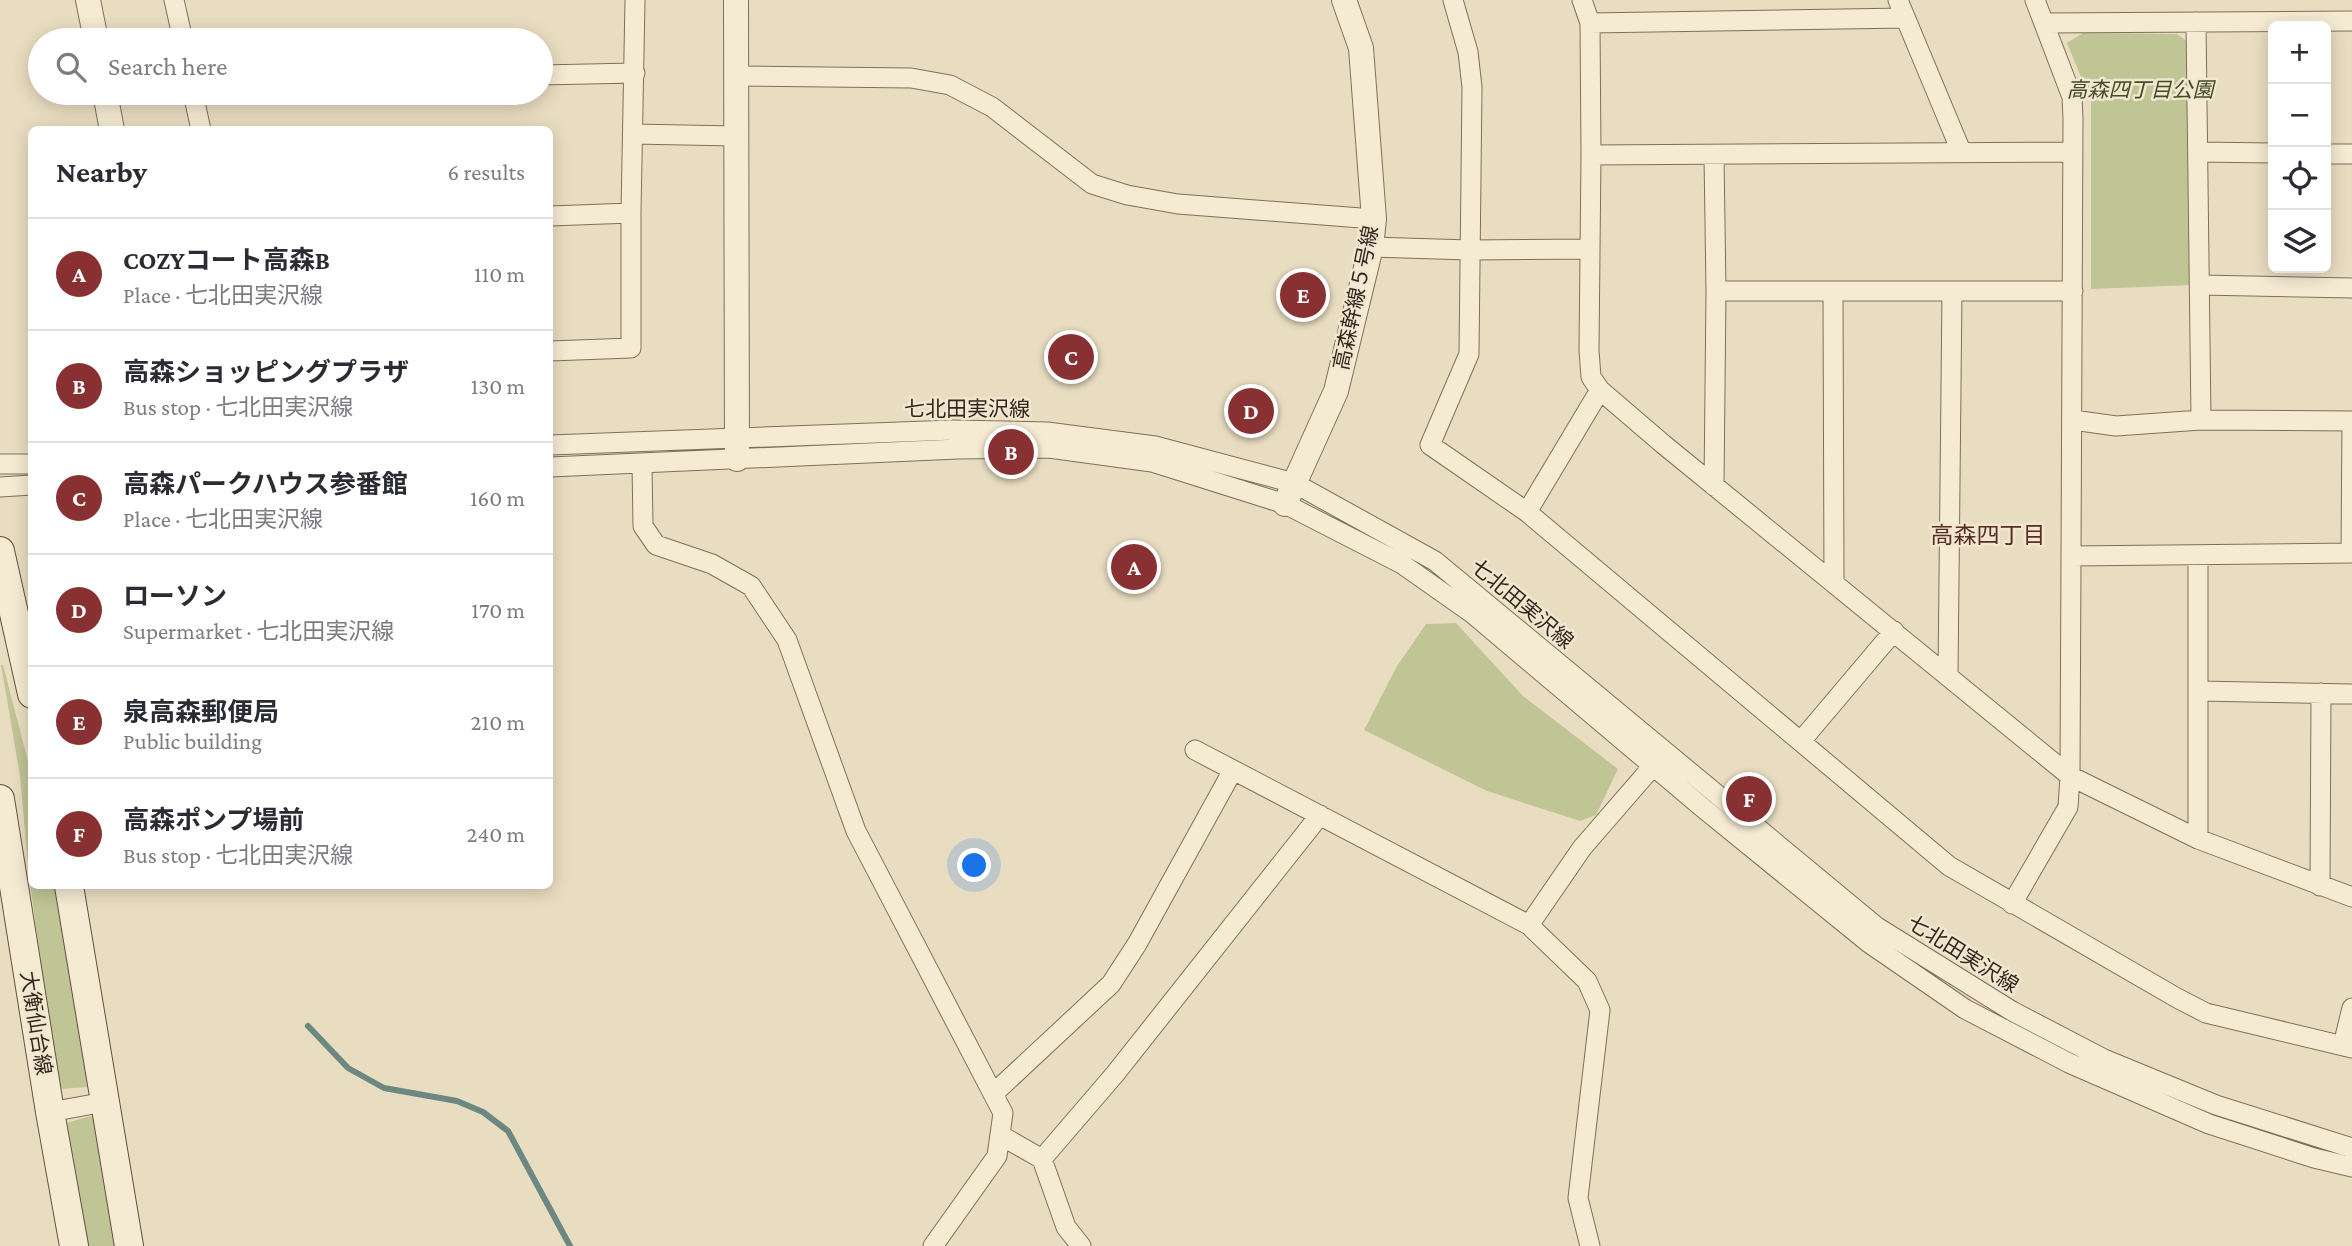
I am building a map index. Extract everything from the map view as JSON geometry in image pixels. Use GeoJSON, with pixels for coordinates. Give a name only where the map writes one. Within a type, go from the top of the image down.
{"type":"FeatureCollection","features":[{"type":"Feature","properties":{"kind":"main road"},"geometry":{"type":"LineString","coordinates":[[0,551],[28,676]]}},
{"type":"Feature","properties":{"kind":"main road","name":"大衡仙台線"},"geometry":{"type":"LineString","coordinates":[[0,799],[74,1246]]}},
{"type":"Feature","properties":{"kind":"main road"},"geometry":{"type":"LineString","coordinates":[[70,889],[129,1246]]}},
{"type":"Feature","properties":{"kind":"street"},"geometry":{"type":"LineString","coordinates":[[88,0],[94,28]]}},
{"type":"Feature","properties":{"kind":"street"},"geometry":{"type":"LineString","coordinates":[[174,0],[180,28]]}},
{"type":"Feature","properties":{"kind":"street"},"geometry":{"type":"LineString","coordinates":[[553,351],[631,348],[635,0]]}},
{"type":"Feature","properties":{"kind":"street"},"geometry":{"type":"LineString","coordinates":[[553,467],[642,464],[737,449],[736,0]]}},
{"type":"Feature","properties":{"kind":"street","name":"高森幹線５号線"},"geometry":{"type":"LineString","coordinates":[[1290,494],[1336,391],[1371,247],[1374,219],[1361,48],[1344,0]]}},
{"type":"Feature","properties":{"kind":"street"},"geometry":{"type":"LineString","coordinates":[[1453,0],[1468,52],[1472,87],[1468,354],[1430,445],[1527,512],[1948,866],[2206,1013],[2347,1046],[2352,1009]]}},
{"type":"Feature","properties":{"kind":"street"},"geometry":{"type":"LineString","coordinates":[[1582,0],[1590,23],[1589,349],[1591,377],[1600,390],[2070,776],[2198,839],[2352,897]]}},
{"type":"Feature","properties":{"kind":"street"},"geometry":{"type":"LineString","coordinates":[[1710,0],[1716,19]]}},
{"type":"Feature","properties":{"kind":"street"},"geometry":{"type":"LineString","coordinates":[[2012,904],[2068,807],[2070,776],[2072,97],[2035,0]]}},
{"type":"Feature","properties":{"kind":"street"},"geometry":{"type":"LineString","coordinates":[[1590,23],[1901,9],[1961,151]]}},
{"type":"Feature","properties":{"kind":"street"},"geometry":{"type":"LineString","coordinates":[[2045,23],[2352,21]]}},
{"type":"Feature","properties":{"kind":"street"},"geometry":{"type":"LineString","coordinates":[[2196,22],[2201,420]]}},
{"type":"Feature","properties":{"kind":"street"},"geometry":{"type":"LineString","coordinates":[[553,75],[635,73]]}},
{"type":"Feature","properties":{"kind":"street"},"geometry":{"type":"LineString","coordinates":[[735,76],[911,78],[950,85],[992,107],[1092,184],[1178,204],[1374,219]]}},
{"type":"Feature","properties":{"kind":"street"},"geometry":{"type":"LineString","coordinates":[[107,105],[111,126]]}},
{"type":"Feature","properties":{"kind":"street"},"geometry":{"type":"LineString","coordinates":[[196,105],[200,126]]}},
{"type":"Feature","properties":{"kind":"street"},"geometry":{"type":"LineString","coordinates":[[633,135],[735,136]]}},
{"type":"Feature","properties":{"kind":"street"},"geometry":{"type":"LineString","coordinates":[[1591,155],[2073,152]]}},
{"type":"Feature","properties":{"kind":"street"},"geometry":{"type":"LineString","coordinates":[[2198,152],[2268,153]]}},
{"type":"Feature","properties":{"kind":"street"},"geometry":{"type":"LineString","coordinates":[[2331,154],[2352,154]]}},
{"type":"Feature","properties":{"kind":"street"},"geometry":{"type":"LineString","coordinates":[[1714,155],[1714,486]]}},
{"type":"Feature","properties":{"kind":"street"},"geometry":{"type":"LineString","coordinates":[[553,216],[631,213]]}},
{"type":"Feature","properties":{"kind":"street"},"geometry":{"type":"LineString","coordinates":[[1371,247],[1590,249]]}},
{"type":"Feature","properties":{"kind":"street"},"geometry":{"type":"LineString","coordinates":[[2200,285],[2352,288]]}},
{"type":"Feature","properties":{"kind":"street"},"geometry":{"type":"LineString","coordinates":[[1716,291],[2073,291]]}},
{"type":"Feature","properties":{"kind":"street"},"geometry":{"type":"LineString","coordinates":[[1948,676],[1952,291]]}},
{"type":"Feature","properties":{"kind":"street"},"geometry":{"type":"LineString","coordinates":[[1833,292],[1834,583]]}},
{"type":"Feature","properties":{"kind":"street"},"geometry":{"type":"LineString","coordinates":[[1527,512],[1600,390]]}},
{"type":"Feature","properties":{"kind":"street"},"geometry":{"type":"LineString","coordinates":[[2071,556],[2351,553],[2352,421],[2201,420],[2116,426],[2073,420]]}},
{"type":"Feature","properties":{"kind":"street","name":"七北田実沢線"},"geometry":{"type":"LineString","coordinates":[[553,445],[737,449],[954,430],[1047,432],[1155,446],[1290,494],[1435,561],[1889,934],[2012,1011],[2104,1059],[2216,1105],[2352,1148]]}},
{"type":"Feature","properties":{"kind":"street"},"geometry":{"type":"LineString","coordinates":[[0,464],[28,464]]}},
{"type":"Feature","properties":{"kind":"street"},"geometry":{"type":"LineString","coordinates":[[642,464],[643,526],[656,545],[712,564],[751,586],[787,640],[856,831],[1003,1113],[997,1156],[933,1246]]}},
{"type":"Feature","properties":{"kind":"street"},"geometry":{"type":"LineString","coordinates":[[0,487],[28,485]]}},
{"type":"Feature","properties":{"kind":"street"},"geometry":{"type":"LineString","coordinates":[[1290,494],[1402,564],[1473,614],[1869,943],[1965,1009],[2080,1068],[2209,1124],[2314,1158],[2352,1167]]}},
{"type":"Feature","properties":{"kind":"street"},"geometry":{"type":"LineString","coordinates":[[2198,555],[2198,839]]}},
{"type":"Feature","properties":{"kind":"street"},"geometry":{"type":"LineString","coordinates":[[1801,741],[1894,632]]}},
{"type":"Feature","properties":{"kind":"street"},"geometry":{"type":"LineString","coordinates":[[2199,691],[2352,694]]}},
{"type":"Feature","properties":{"kind":"street"},"geometry":{"type":"LineString","coordinates":[[2320,693],[2320,886]]}},
{"type":"Feature","properties":{"kind":"street"},"geometry":{"type":"LineString","coordinates":[[1195,750],[1529,925],[1587,981],[1600,1010],[1578,1198],[1590,1246]]}},
{"type":"Feature","properties":{"kind":"street"},"geometry":{"type":"LineString","coordinates":[[1529,925],[1582,848],[1653,766]]}},
{"type":"Feature","properties":{"kind":"street"},"geometry":{"type":"LineString","coordinates":[[993,1094],[1111,984],[1137,944],[1233,770]]}},
{"type":"Feature","properties":{"kind":"street"},"geometry":{"type":"LineString","coordinates":[[1041,1159],[1115,1073],[1320,815]]}},
{"type":"Feature","properties":{"kind":"street"},"geometry":{"type":"LineString","coordinates":[[50,1112],[105,1102]]}},
{"type":"Feature","properties":{"kind":"street"},"geometry":{"type":"LineString","coordinates":[[1000,1135],[1041,1159],[1066,1227],[1081,1246]]}},
{"type":"Feature","properties":{"kind":"green space","name":"高森四丁目公園"},"geometry":{"type":"Polygon","coordinates":[[[2083,33],[2177,34],[2190,43],[2191,285],[2091,289],[2091,101],[2067,43],[2083,33]]]}},
{"type":"Feature","properties":{"kind":"green space"},"geometry":{"type":"Polygon","coordinates":[[[1456,623],[1523,696],[1618,769],[1596,815],[1580,821],[1487,791],[1364,730],[1397,666],[1426,624],[1456,623]]]}},
{"type":"Feature","properties":{"kind":"green space"},"geometry":{"type":"Polygon","coordinates":[[[1,665],[28,761],[28,865],[20,776],[1,665]]]}},
{"type":"Feature","properties":{"kind":"green space"},"geometry":{"type":"Polygon","coordinates":[[[31,889],[55,889],[89,1084],[87,1087],[60,1087],[31,889]]]}},
{"type":"Feature","properties":{"kind":"green space"},"geometry":{"type":"Polygon","coordinates":[[[91,1116],[94,1118],[118,1246],[88,1246],[66,1123],[91,1116]]]}},
{"type":"Feature","properties":{"kind":"waterway"},"geometry":{"type":"LineString","coordinates":[[308,1026],[348,1068],[384,1088],[457,1101],[483,1112],[508,1131],[570,1246]]}},
{"type":"Feature","properties":{"kind":"place","name":"泉高森郵便局"},"geometry":{"type":"Point","coordinates":[1303,295]}},
{"type":"Feature","properties":{"kind":"place","name":"高森パークハウス参番館"},"geometry":{"type":"Point","coordinates":[1071,357]}},
{"type":"Feature","properties":{"kind":"place","name":"ローソン"},"geometry":{"type":"Point","coordinates":[1251,411]}},
{"type":"Feature","properties":{"kind":"place","name":"高森ショッピングプラザ"},"geometry":{"type":"Point","coordinates":[1011,452]}},
{"type":"Feature","properties":{"kind":"place","name":"COZYコート高森B"},"geometry":{"type":"Point","coordinates":[1134,567]}},
{"type":"Feature","properties":{"kind":"place","name":"高森ポンプ場前"},"geometry":{"type":"Point","coordinates":[1749,799]}},
{"type":"Feature","properties":{"kind":"district","name":"高森四丁目"},"geometry":{"type":"Point","coordinates":[1988,535]}}]}
